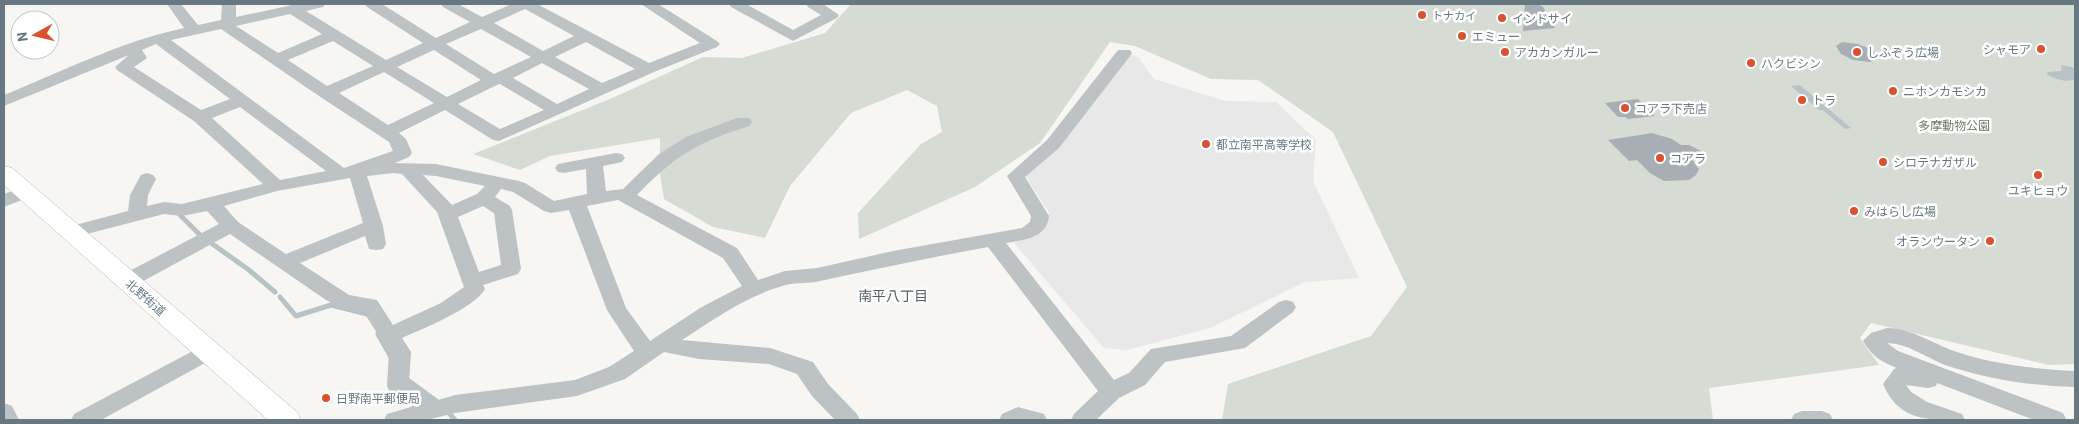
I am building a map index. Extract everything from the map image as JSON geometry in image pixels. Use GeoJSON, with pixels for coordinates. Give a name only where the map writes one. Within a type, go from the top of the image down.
{"type":"FeatureCollection","features":[{"type":"Feature","properties":{"kind":"main road","name":"北野街道"},"geometry":{"type":"LineString","coordinates":[[4,173],[15,197],[71,232],[287,420]]}},
{"type":"Feature","properties":{"kind":"street"},"geometry":{"type":"LineString","coordinates":[[174,4],[194,30]]}},
{"type":"Feature","properties":{"kind":"street"},"geometry":{"type":"LineString","coordinates":[[229,4],[228,28],[325,93],[397,138],[403,153],[349,172]]}},
{"type":"Feature","properties":{"kind":"street"},"geometry":{"type":"LineString","coordinates":[[4,101],[132,47],[158,38],[318,4]]}},
{"type":"Feature","properties":{"kind":"street"},"geometry":{"type":"LineString","coordinates":[[372,4],[496,79],[556,110]]}},
{"type":"Feature","properties":{"kind":"street"},"geometry":{"type":"LineString","coordinates":[[448,4],[602,90]]}},
{"type":"Feature","properties":{"kind":"street"},"geometry":{"type":"LineString","coordinates":[[325,93],[525,4],[648,69]]}},
{"type":"Feature","properties":{"kind":"street"},"geometry":{"type":"LineString","coordinates":[[292,9],[499,136],[648,69],[712,44],[648,4]]}},
{"type":"Feature","properties":{"kind":"street"},"geometry":{"type":"LineString","coordinates":[[736,4],[793,36],[832,15],[813,4]]}},
{"type":"Feature","properties":{"kind":"street"},"geometry":{"type":"LineString","coordinates":[[276,60],[333,35]]}},
{"type":"Feature","properties":{"kind":"street"},"geometry":{"type":"LineString","coordinates":[[387,132],[586,36]]}},
{"type":"Feature","properties":{"kind":"street"},"geometry":{"type":"LineString","coordinates":[[158,38],[240,101],[349,172],[375,235],[284,262]]}},
{"type":"Feature","properties":{"kind":"street"},"geometry":{"type":"LineString","coordinates":[[132,47],[139,58],[123,67],[200,117],[276,186]]}},
{"type":"Feature","properties":{"kind":"street"},"geometry":{"type":"LineString","coordinates":[[395,420],[455,404],[577,388],[617,373],[707,313],[754,289],[785,278],[817,275],[1028,233],[1039,224],[1040,216],[1016,176],[1053,144],[1124,53]]}},
{"type":"Feature","properties":{"kind":"street"},"geometry":{"type":"LineString","coordinates":[[200,117],[240,101]]}},
{"type":"Feature","properties":{"kind":"street"},"geometry":{"type":"LineString","coordinates":[[626,196],[665,157],[710,133],[743,122]]}},
{"type":"Feature","properties":{"kind":"street"},"geometry":{"type":"LineString","coordinates":[[564,168],[616,158]]}},
{"type":"Feature","properties":{"kind":"street"},"geometry":{"type":"LineString","coordinates":[[594,162],[597,198]]}},
{"type":"Feature","properties":{"kind":"street"},"geometry":{"type":"LineString","coordinates":[[71,232],[164,208],[182,210],[276,186],[349,172],[406,169],[436,170],[519,187],[551,207],[621,194],[730,253],[754,289]]}},
{"type":"Feature","properties":{"kind":"street"},"geometry":{"type":"LineString","coordinates":[[390,334],[448,308],[475,289],[446,210],[406,169]]}},
{"type":"Feature","properties":{"kind":"street"},"geometry":{"type":"LineString","coordinates":[[137,215],[140,195],[147,179]]}},
{"type":"Feature","properties":{"kind":"street"},"geometry":{"type":"LineString","coordinates":[[448,214],[484,198],[497,183]]}},
{"type":"Feature","properties":{"kind":"street"},"geometry":{"type":"LineString","coordinates":[[472,281],[511,270],[503,210],[484,198]]}},
{"type":"Feature","properties":{"kind":"street"},"geometry":{"type":"LineString","coordinates":[[576,202],[593,252],[617,310],[654,349],[770,356],[805,368],[820,390],[849,420]]}},
{"type":"Feature","properties":{"kind":"street"},"geometry":{"type":"LineString","coordinates":[[211,204],[232,226],[333,295],[345,301],[370,305],[400,352],[398,386],[431,410]]}},
{"type":"Feature","properties":{"kind":"street"},"geometry":{"type":"LineString","coordinates":[[128,281],[232,226]]}},
{"type":"Feature","properties":{"kind":"street"},"geometry":{"type":"LineString","coordinates":[[992,239],[1111,392]]}},
{"type":"Feature","properties":{"kind":"street"},"geometry":{"type":"LineString","coordinates":[[1082,420],[1111,392],[1137,379],[1159,356],[1236,343],[1286,307]]}},
{"type":"Feature","properties":{"kind":"street"},"geometry":{"type":"LineString","coordinates":[[2058,420],[1890,357],[1880,350],[1874,341],[1880,336],[1895,335],[1952,359],[1999,371],[2075,379]]}},
{"type":"Feature","properties":{"kind":"street"},"geometry":{"type":"LineString","coordinates":[[82,420],[208,351]]}},
{"type":"Feature","properties":{"kind":"street"},"geometry":{"type":"LineString","coordinates":[[1954,420],[1910,404],[1897,393],[1894,384],[1902,375],[1924,379],[2023,414],[2058,420]]}},
{"type":"Feature","properties":{"kind":"street"},"geometry":{"type":"LineString","coordinates":[[4,412],[8,420]]}},
{"type":"Feature","properties":{"kind":"street"},"geometry":{"type":"LineString","coordinates":[[1010,420],[1018,416],[1036,420]]}},
{"type":"Feature","properties":{"kind":"street"},"geometry":{"type":"LineString","coordinates":[[1802,420],[1822,420]]}},
{"type":"Feature","properties":{"kind":"shaded area"},"geometry":{"type":"Polygon","coordinates":[[[1129,53],[1139,58],[1154,79],[1226,101],[1276,102],[1316,140],[1313,181],[1359,278],[1305,282],[1210,328],[1127,350],[1104,348],[1014,243],[1042,231],[1049,213],[1024,174],[1129,53]]]}},
{"type":"Feature","properties":{"kind":"shaded area"},"geometry":{"type":"Polygon","coordinates":[[[2062,65],[2075,68],[2075,79],[2064,81],[2047,75],[2048,72],[2061,71],[2062,65]]]}},
{"type":"Feature","properties":{"kind":"shaded area"},"geometry":{"type":"Polygon","coordinates":[[[1800,85],[1851,128],[1845,129],[1791,86],[1800,85]]]}},
{"type":"Feature","properties":{"kind":"green space","name":"多摩動物公園"},"geometry":{"type":"Polygon","coordinates":[[[851,4],[2075,4],[2075,364],[2049,365],[1871,323],[1860,338],[1879,365],[1709,388],[1713,420],[1222,420],[1228,384],[1371,336],[1407,287],[1333,132],[1258,80],[1211,79],[1135,46],[1110,42],[1040,143],[975,187],[859,239],[858,213],[921,144],[942,132],[937,106],[907,90],[851,113],[790,186],[765,238],[713,227],[664,199],[660,175],[660,138],[550,156],[520,170],[473,154],[610,99],[703,57],[742,58],[825,33],[851,4]]]}},
{"type":"Feature","properties":{"kind":"building"},"geometry":{"type":"Polygon","coordinates":[[[1525,4],[1538,4],[1543,7],[1555,28],[1523,31],[1525,4]]]}},
{"type":"Feature","properties":{"kind":"building","name":"しふぞう広場"},"geometry":{"type":"Polygon","coordinates":[[[1842,42],[1858,44],[1873,50],[1877,59],[1870,62],[1853,60],[1841,54],[1836,46],[1842,42]]]}},
{"type":"Feature","properties":{"kind":"building","name":"コアラ下売店"},"geometry":{"type":"Polygon","coordinates":[[[1638,99],[1655,116],[1628,119],[1618,117],[1605,103],[1638,99]]]}},
{"type":"Feature","properties":{"kind":"building","name":"コアラ"},"geometry":{"type":"Polygon","coordinates":[[[1652,133],[1672,139],[1681,145],[1689,145],[1705,153],[1690,157],[1699,169],[1696,175],[1689,180],[1664,181],[1650,173],[1637,160],[1629,161],[1608,140],[1652,133]]]}},
{"type":"Feature","properties":{"kind":"waterway"},"geometry":{"type":"LineString","coordinates":[[179,214],[202,237]]}},
{"type":"Feature","properties":{"kind":"waterway"},"geometry":{"type":"LineString","coordinates":[[211,243],[249,270],[275,292]]}},
{"type":"Feature","properties":{"kind":"waterway"},"geometry":{"type":"LineString","coordinates":[[280,297],[296,316],[331,305],[367,314]]}},
{"type":"Feature","properties":{"kind":"waterway"},"geometry":{"type":"LineString","coordinates":[[378,334],[391,357]]}},
{"type":"Feature","properties":{"kind":"waterway"},"geometry":{"type":"LineString","coordinates":[[409,381],[439,403]]}},
{"type":"Feature","properties":{"kind":"waterway"},"geometry":{"type":"LineString","coordinates":[[449,413],[455,420]]}},
{"type":"Feature","properties":{"kind":"place","name":"トナカイ"},"geometry":{"type":"Point","coordinates":[1422,15]}},
{"type":"Feature","properties":{"kind":"place","name":"インドサイ"},"geometry":{"type":"Point","coordinates":[1502,18]}},
{"type":"Feature","properties":{"kind":"place","name":"エミュー"},"geometry":{"type":"Point","coordinates":[1462,36]}},
{"type":"Feature","properties":{"kind":"place","name":"シャモア"},"geometry":{"type":"Point","coordinates":[2041,49]}},
{"type":"Feature","properties":{"kind":"place","name":"アカカンガルー"},"geometry":{"type":"Point","coordinates":[1505,52]}},
{"type":"Feature","properties":{"kind":"place","name":"しふぞう広場"},"geometry":{"type":"Point","coordinates":[1857,52]}},
{"type":"Feature","properties":{"kind":"place","name":"ハクビシン"},"geometry":{"type":"Point","coordinates":[1751,63]}},
{"type":"Feature","properties":{"kind":"place","name":"ニホンカモシカ"},"geometry":{"type":"Point","coordinates":[1893,91]}},
{"type":"Feature","properties":{"kind":"place","name":"トラ"},"geometry":{"type":"Point","coordinates":[1802,100]}},
{"type":"Feature","properties":{"kind":"place","name":"コアラ下売店"},"geometry":{"type":"Point","coordinates":[1625,108]}},
{"type":"Feature","properties":{"kind":"place","name":"都立南平高等学校"},"geometry":{"type":"Point","coordinates":[1206,144]}},
{"type":"Feature","properties":{"kind":"place","name":"コアラ"},"geometry":{"type":"Point","coordinates":[1660,158]}},
{"type":"Feature","properties":{"kind":"place","name":"シロテナガザル"},"geometry":{"type":"Point","coordinates":[1883,162]}},
{"type":"Feature","properties":{"kind":"place","name":"ユキヒョウ"},"geometry":{"type":"Point","coordinates":[2038,175]}},
{"type":"Feature","properties":{"kind":"place","name":"みはらし広場"},"geometry":{"type":"Point","coordinates":[1854,211]}},
{"type":"Feature","properties":{"kind":"place","name":"オランウータン"},"geometry":{"type":"Point","coordinates":[1990,241]}},
{"type":"Feature","properties":{"kind":"place","name":"日野南平郵便局"},"geometry":{"type":"Point","coordinates":[326,398]}},
{"type":"Feature","properties":{"kind":"district","name":"南平八丁目"},"geometry":{"type":"Point","coordinates":[893,295]}}]}
